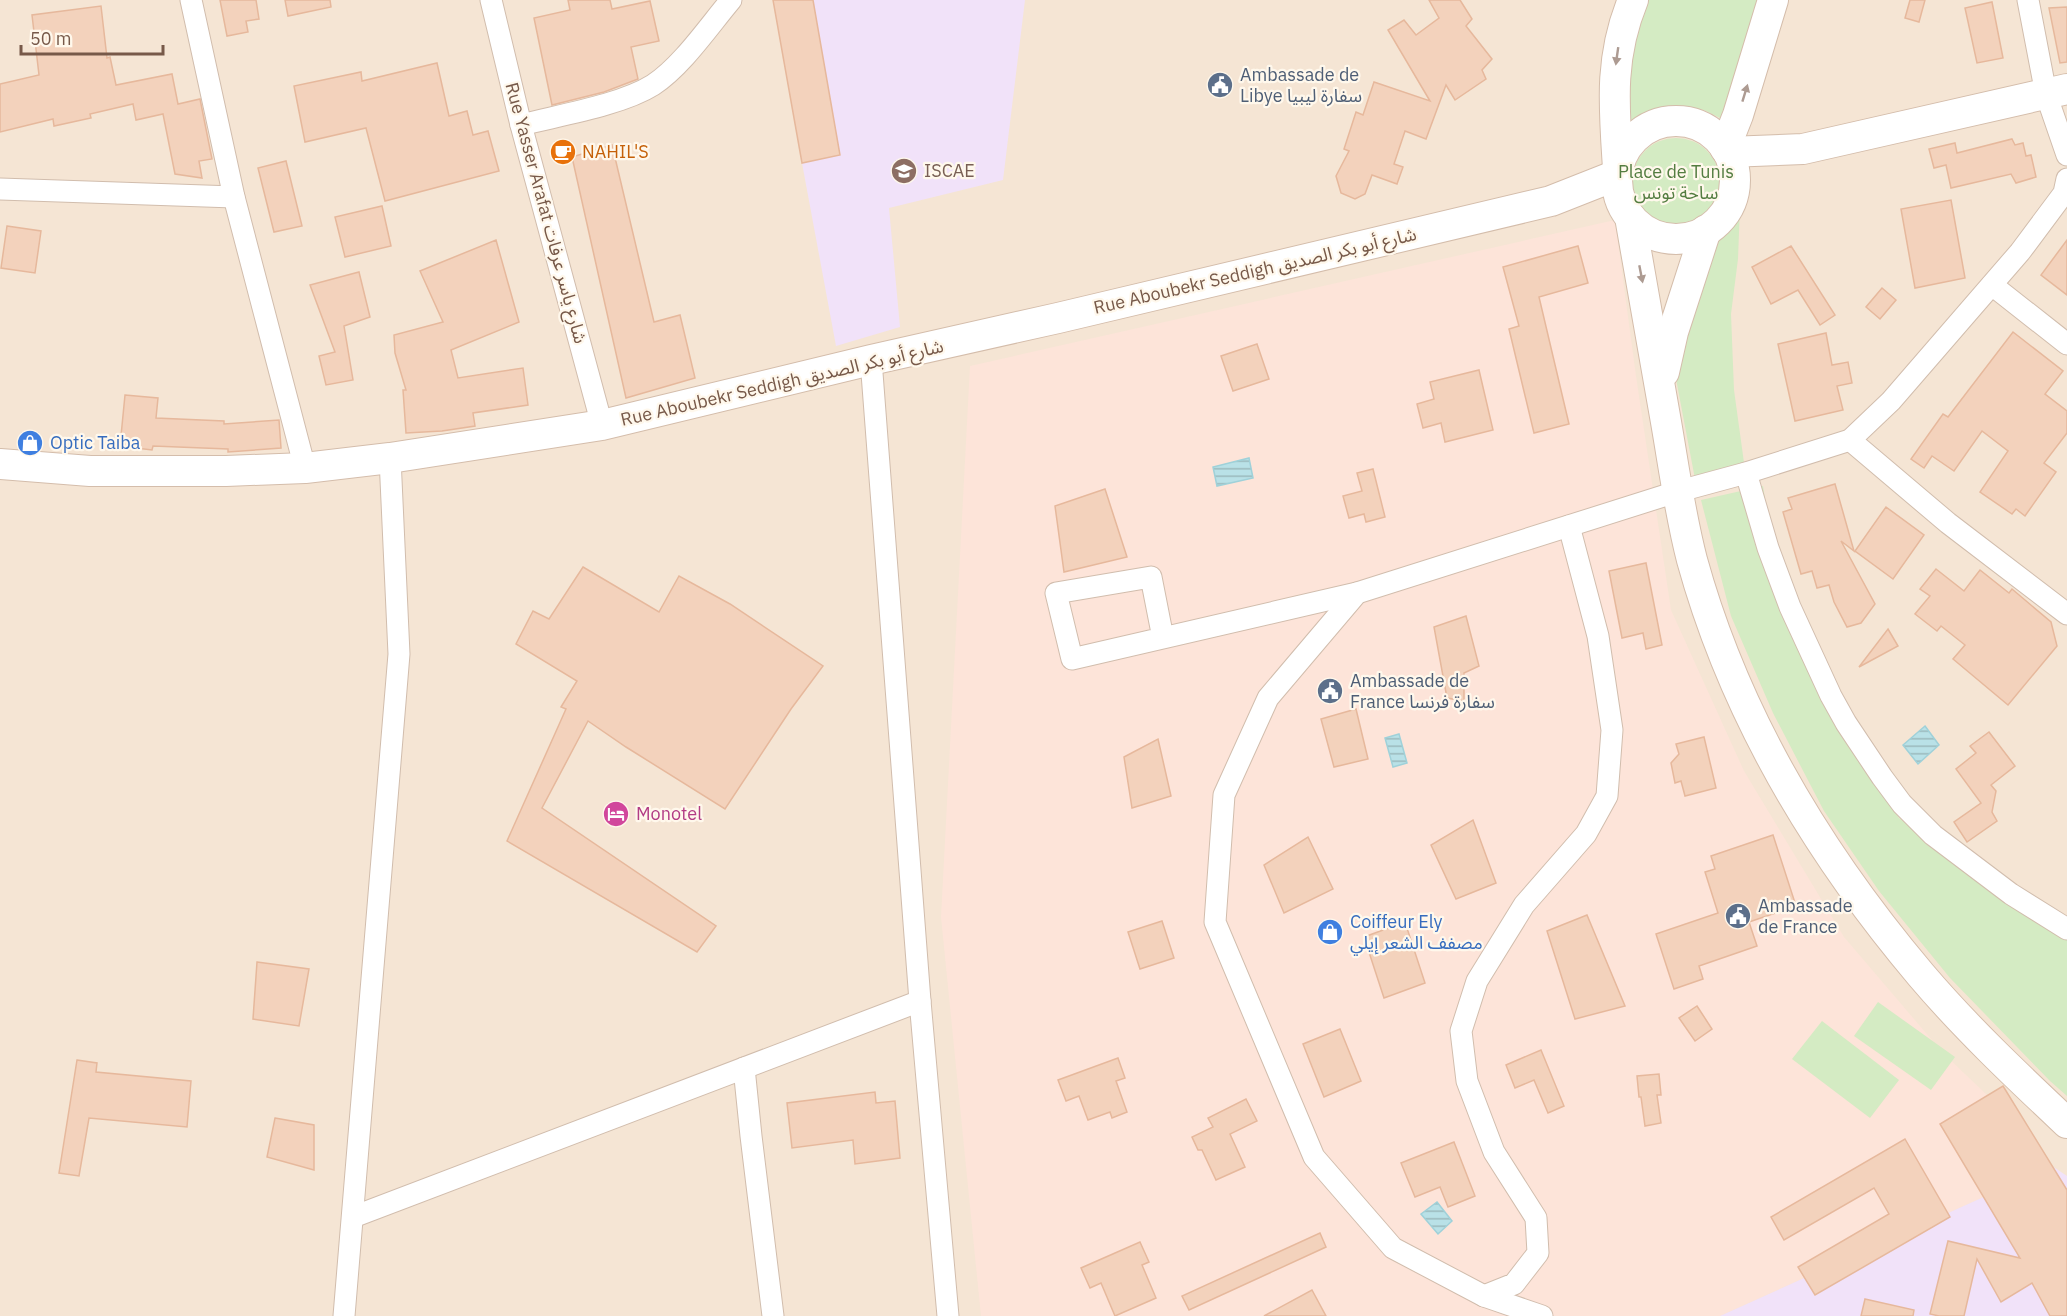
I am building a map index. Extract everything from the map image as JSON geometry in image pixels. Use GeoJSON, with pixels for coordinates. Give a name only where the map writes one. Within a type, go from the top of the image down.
{"type":"FeatureCollection","features":[{"type":"Feature","properties":{"kind":"street"},"geometry":{"type":"LineString","coordinates":[[191,0],[234,197],[305,468]]}},
{"type":"Feature","properties":{"kind":"street","name":"Rue Yasser Arafat شارع ياسر عرفات"},"geometry":{"type":"LineString","coordinates":[[491,0],[521,125],[602,425]]}},
{"type":"Feature","properties":{"kind":"street"},"geometry":{"type":"LineString","coordinates":[[521,125],[624,98],[655,84],[678,63],[731,0]]}},
{"type":"Feature","properties":{"kind":"street"},"geometry":{"type":"LineString","coordinates":[[1633,0],[1619,45],[1613,84],[1622,190],[1660,390],[1676,492],[1692,561],[1749,718],[1801,813],[1861,901],[1922,977],[1997,1057],[2067,1123]]}},
{"type":"Feature","properties":{"kind":"street"},"geometry":{"type":"LineString","coordinates":[[1727,150],[1773,0]]}},
{"type":"Feature","properties":{"kind":"street"},"geometry":{"type":"LineString","coordinates":[[2028,0],[2057,92],[2067,155]]}},
{"type":"Feature","properties":{"kind":"street"},"geometry":{"type":"LineString","coordinates":[[1734,186],[1756,170],[1803,149],[2057,92]]}},
{"type":"Feature","properties":{"kind":"street"},"geometry":{"type":"LineString","coordinates":[[1665,122],[1688,122],[1718,138],[1727,150],[1733,165],[1734,186],[1725,212],[1706,230],[1695,236],[1671,239],[1648,232],[1622,190],[1627,147],[1634,138],[1643,131],[1665,122]]}},
{"type":"Feature","properties":{"kind":"street"},"geometry":{"type":"LineString","coordinates":[[1727,150],[1803,149]]}},
{"type":"Feature","properties":{"kind":"street"},"geometry":{"type":"LineString","coordinates":[[1163,638],[1151,576],[1056,593],[1072,659],[1163,638],[1358,593],[1676,492],[1746,473],[1850,440],[1891,401],[2020,252],[2064,193],[2067,179]]}},
{"type":"Feature","properties":{"kind":"street"},"geometry":{"type":"LineString","coordinates":[[0,189],[234,197]]}},
{"type":"Feature","properties":{"kind":"street","name":"Rue Aboubekr Seddigh شارع أبو بكر الصديق"},"geometry":{"type":"LineString","coordinates":[[0,464],[90,471],[226,471],[305,468],[390,458],[602,425],[1551,201],[1622,190]]}},
{"type":"Feature","properties":{"kind":"street"},"geometry":{"type":"LineString","coordinates":[[1660,390],[1673,332],[1706,230]]}},
{"type":"Feature","properties":{"kind":"street"},"geometry":{"type":"LineString","coordinates":[[1992,285],[2067,344]]}},
{"type":"Feature","properties":{"kind":"street"},"geometry":{"type":"LineString","coordinates":[[871,360],[920,1000],[948,1316]]}},
{"type":"Feature","properties":{"kind":"street"},"geometry":{"type":"LineString","coordinates":[[1850,440],[1948,523],[2067,614]]}},
{"type":"Feature","properties":{"kind":"street"},"geometry":{"type":"LineString","coordinates":[[344,1316],[399,654],[390,458]]}},
{"type":"Feature","properties":{"kind":"street"},"geometry":{"type":"LineString","coordinates":[[1746,473],[1768,548],[1795,618],[1841,714],[1882,777],[1902,804],[1933,835],[2011,894],[2067,929]]}},
{"type":"Feature","properties":{"kind":"street"},"geometry":{"type":"LineString","coordinates":[[1484,1296],[1514,1284],[1538,1253],[1536,1218],[1494,1152],[1467,1081],[1461,1031],[1477,981],[1524,905],[1586,834],[1607,796],[1612,730],[1598,636],[1569,526]]}},
{"type":"Feature","properties":{"kind":"street"},"geometry":{"type":"LineString","coordinates":[[1358,593],[1268,698],[1224,795],[1215,922],[1314,1157],[1393,1248],[1484,1296],[1542,1316]]}},
{"type":"Feature","properties":{"kind":"street"},"geometry":{"type":"LineString","coordinates":[[353,1217],[920,1000]]}},
{"type":"Feature","properties":{"kind":"street"},"geometry":{"type":"LineString","coordinates":[[744,1068],[773,1316]]}},
{"type":"Feature","properties":{"kind":"shaded area"},"geometry":{"type":"Polygon","coordinates":[[[0,0],[2067,0],[2067,1316],[0,1316],[0,0]]]}},
{"type":"Feature","properties":{"kind":"shaded area","name":"ISCAE"},"geometry":{"type":"Polygon","coordinates":[[[775,0],[1025,0],[1003,180],[889,208],[900,327],[836,346],[802,163],[775,0]]]}},
{"type":"Feature","properties":{"kind":"shaded area","name":"Ambassade de France سفارة فرنسا"},"geometry":{"type":"Polygon","coordinates":[[[1615,220],[1671,610],[1744,771],[1844,937],[1943,1053],[1987,1095],[2052,1166],[1720,1316],[981,1316],[941,917],[970,366],[1615,220]]]}},
{"type":"Feature","properties":{"kind":"shaded area"},"geometry":{"type":"Polygon","coordinates":[[[2052,1166],[2067,1176],[2067,1316],[1720,1316],[2052,1166]]]}},
{"type":"Feature","properties":{"kind":"green space"},"geometry":{"type":"Polygon","coordinates":[[[1648,0],[1770,0],[1732,124],[1704,110],[1674,107],[1647,113],[1628,130],[1629,80],[1633,47],[1641,15],[1648,0]]]}},
{"type":"Feature","properties":{"kind":"green space","name":"Place de Tunis ساحة تونس"},"geometry":{"type":"Polygon","coordinates":[[[1676,138],[1701,145],[1713,157],[1720,182],[1713,207],[1701,219],[1676,226],[1651,219],[1639,207],[1632,182],[1639,157],[1651,145],[1676,138]]]}},
{"type":"Feature","properties":{"kind":"green space"},"geometry":{"type":"Polygon","coordinates":[[[1740,206],[1738,259],[1731,314],[1734,390],[1745,470],[1695,479],[1676,379],[1684,316],[1715,238],[1740,206]]]}},
{"type":"Feature","properties":{"kind":"green space"},"geometry":{"type":"Polygon","coordinates":[[[1763,486],[1773,550],[1796,609],[1830,717],[1899,818],[2034,917],[2067,934],[2067,1096],[1950,978],[1879,891],[1824,811],[1773,713],[1731,616],[1701,500],[1763,486]]]}},
{"type":"Feature","properties":{"kind":"green space"},"geometry":{"type":"Polygon","coordinates":[[[1878,1002],[1955,1057],[1931,1090],[1854,1036],[1878,1002]]]}},
{"type":"Feature","properties":{"kind":"green space"},"geometry":{"type":"Polygon","coordinates":[[[1822,1021],[1899,1080],[1870,1118],[1792,1059],[1822,1021]]]}},
{"type":"Feature","properties":{"kind":"water"},"geometry":{"type":"Polygon","coordinates":[[[1249,458],[1253,478],[1217,486],[1213,467],[1249,458]]]}},
{"type":"Feature","properties":{"kind":"water"},"geometry":{"type":"Polygon","coordinates":[[[1925,726],[1939,745],[1918,764],[1903,745],[1925,726]]]}},
{"type":"Feature","properties":{"kind":"water"},"geometry":{"type":"Polygon","coordinates":[[[1399,734],[1407,763],[1393,767],[1385,738],[1399,734]]]}},
{"type":"Feature","properties":{"kind":"water"},"geometry":{"type":"Polygon","coordinates":[[[1437,1202],[1452,1221],[1438,1234],[1421,1214],[1437,1202]]]}},
{"type":"Feature","properties":{"kind":"building"},"geometry":{"type":"Polygon","coordinates":[[[220,0],[256,0],[259,19],[246,21],[248,32],[227,36],[220,0]]]}},
{"type":"Feature","properties":{"kind":"building"},"geometry":{"type":"Polygon","coordinates":[[[285,0],[330,0],[331,7],[288,16],[285,0]]]}},
{"type":"Feature","properties":{"kind":"building"},"geometry":{"type":"Polygon","coordinates":[[[568,0],[610,0],[612,9],[650,1],[659,41],[631,47],[638,79],[604,92],[552,105],[534,18],[570,10],[568,0]]]}},
{"type":"Feature","properties":{"kind":"building"},"geometry":{"type":"Polygon","coordinates":[[[773,0],[813,0],[840,155],[802,163],[773,0]]]}},
{"type":"Feature","properties":{"kind":"building"},"geometry":{"type":"Polygon","coordinates":[[[1429,0],[1460,0],[1472,19],[1466,26],[1492,59],[1482,70],[1486,79],[1455,100],[1446,85],[1426,139],[1405,131],[1394,164],[1403,167],[1397,184],[1372,175],[1365,194],[1355,199],[1341,193],[1336,176],[1349,151],[1344,149],[1356,112],[1363,115],[1374,82],[1430,101],[1388,30],[1404,20],[1416,35],[1439,18],[1429,0]]]}},
{"type":"Feature","properties":{"kind":"building"},"geometry":{"type":"Polygon","coordinates":[[[1910,0],[1925,0],[1919,22],[1905,18],[1910,0]]]}},
{"type":"Feature","properties":{"kind":"building"},"geometry":{"type":"Polygon","coordinates":[[[1992,2],[2003,58],[1977,63],[1965,8],[1992,2]]]}},
{"type":"Feature","properties":{"kind":"building"},"geometry":{"type":"Polygon","coordinates":[[[101,6],[107,58],[110,57],[116,85],[172,74],[178,104],[200,99],[212,159],[199,161],[202,178],[175,174],[163,114],[136,120],[133,104],[90,114],[91,118],[54,126],[53,119],[0,132],[0,84],[39,75],[32,15],[101,6]]]}},
{"type":"Feature","properties":{"kind":"building"},"geometry":{"type":"Polygon","coordinates":[[[2067,7],[2067,62],[2060,63],[2049,8],[2067,7]]]}},
{"type":"Feature","properties":{"kind":"building"},"geometry":{"type":"Polygon","coordinates":[[[437,63],[449,116],[467,111],[473,135],[488,131],[499,171],[385,201],[366,128],[305,142],[294,86],[361,72],[362,81],[437,63]]]}},
{"type":"Feature","properties":{"kind":"building"},"geometry":{"type":"Polygon","coordinates":[[[2012,139],[2015,145],[2023,143],[2026,156],[2031,155],[2036,177],[2016,183],[2011,174],[1951,188],[1946,165],[1934,168],[1929,149],[1955,143],[1957,153],[2012,139]]]}},
{"type":"Feature","properties":{"kind":"building"},"geometry":{"type":"Polygon","coordinates":[[[612,145],[654,322],[680,315],[695,378],[626,398],[572,157],[612,145]]]}},
{"type":"Feature","properties":{"kind":"building"},"geometry":{"type":"Polygon","coordinates":[[[286,161],[302,226],[274,232],[258,168],[286,161]]]}},
{"type":"Feature","properties":{"kind":"building"},"geometry":{"type":"Polygon","coordinates":[[[1951,200],[1965,278],[1915,288],[1901,209],[1951,200]]]}},
{"type":"Feature","properties":{"kind":"building"},"geometry":{"type":"Polygon","coordinates":[[[382,206],[391,246],[345,257],[335,217],[382,206]]]}},
{"type":"Feature","properties":{"kind":"building"},"geometry":{"type":"Polygon","coordinates":[[[7,226],[41,231],[35,273],[1,268],[7,226]]]}},
{"type":"Feature","properties":{"kind":"building"},"geometry":{"type":"Polygon","coordinates":[[[496,240],[519,322],[451,350],[458,378],[523,368],[528,405],[473,413],[475,426],[406,433],[403,390],[406,390],[395,353],[394,335],[443,322],[420,271],[496,240]]]}},
{"type":"Feature","properties":{"kind":"building"},"geometry":{"type":"Polygon","coordinates":[[[2067,240],[2067,295],[2041,275],[2067,240]]]}},
{"type":"Feature","properties":{"kind":"building"},"geometry":{"type":"Polygon","coordinates":[[[1578,246],[1588,283],[1539,297],[1569,424],[1534,433],[1509,329],[1519,326],[1503,267],[1578,246]]]}},
{"type":"Feature","properties":{"kind":"building"},"geometry":{"type":"Polygon","coordinates":[[[1791,246],[1835,315],[1820,325],[1798,290],[1771,304],[1752,267],[1791,246]]]}},
{"type":"Feature","properties":{"kind":"building"},"geometry":{"type":"Polygon","coordinates":[[[359,272],[370,317],[344,326],[353,380],[326,385],[319,356],[335,352],[310,285],[359,272]]]}},
{"type":"Feature","properties":{"kind":"building"},"geometry":{"type":"Polygon","coordinates":[[[1882,288],[1896,300],[1880,319],[1866,307],[1882,288]]]}},
{"type":"Feature","properties":{"kind":"building"},"geometry":{"type":"Polygon","coordinates":[[[2013,332],[2063,371],[2045,394],[2067,411],[2067,433],[2044,463],[2056,472],[2025,516],[2016,509],[2012,514],[1980,492],[2008,451],[1982,431],[1954,471],[1932,456],[1924,468],[1911,459],[1943,414],[1948,417],[2013,332]]]}},
{"type":"Feature","properties":{"kind":"building"},"geometry":{"type":"Polygon","coordinates":[[[1826,333],[1832,365],[1848,362],[1852,383],[1837,386],[1843,410],[1795,421],[1778,344],[1826,333]]]}},
{"type":"Feature","properties":{"kind":"building"},"geometry":{"type":"Polygon","coordinates":[[[1257,344],[1269,379],[1233,391],[1221,356],[1257,344]]]}},
{"type":"Feature","properties":{"kind":"building"},"geometry":{"type":"Polygon","coordinates":[[[1479,370],[1493,430],[1445,442],[1441,423],[1423,428],[1417,404],[1434,399],[1430,382],[1479,370]]]}},
{"type":"Feature","properties":{"kind":"building"},"geometry":{"type":"Polygon","coordinates":[[[125,395],[158,398],[156,418],[224,421],[224,424],[279,420],[281,448],[228,452],[228,449],[153,446],[152,450],[120,446],[125,395]]]}},
{"type":"Feature","properties":{"kind":"building"},"geometry":{"type":"Polygon","coordinates":[[[1373,469],[1385,517],[1366,522],[1364,514],[1349,518],[1343,496],[1362,491],[1357,473],[1373,469]]]}},
{"type":"Feature","properties":{"kind":"building"},"geometry":{"type":"Polygon","coordinates":[[[1835,484],[1854,551],[1841,541],[1875,604],[1861,623],[1847,627],[1834,602],[1829,585],[1817,588],[1812,571],[1801,574],[1783,512],[1792,509],[1788,498],[1835,484]]]}},
{"type":"Feature","properties":{"kind":"building"},"geometry":{"type":"Polygon","coordinates":[[[1105,489],[1127,557],[1064,572],[1055,506],[1105,489]]]}},
{"type":"Feature","properties":{"kind":"building"},"geometry":{"type":"Polygon","coordinates":[[[1886,507],[1924,535],[1893,579],[1855,551],[1886,507]]]}},
{"type":"Feature","properties":{"kind":"building"},"geometry":{"type":"Polygon","coordinates":[[[1646,563],[1662,645],[1646,649],[1643,633],[1622,638],[1609,571],[1646,563]]]}},
{"type":"Feature","properties":{"kind":"building"},"geometry":{"type":"Polygon","coordinates":[[[583,567],[659,612],[679,576],[730,604],[823,666],[791,709],[725,809],[588,721],[542,808],[716,926],[697,952],[507,841],[566,709],[561,707],[577,681],[516,644],[533,611],[549,619],[583,567]]]}},
{"type":"Feature","properties":{"kind":"building"},"geometry":{"type":"Polygon","coordinates":[[[1936,569],[1964,591],[1980,570],[2009,593],[2012,589],[2051,622],[2057,646],[2008,705],[1953,659],[1965,645],[1941,626],[1937,631],[1915,614],[1930,596],[1920,589],[1936,569]]]}},
{"type":"Feature","properties":{"kind":"building"},"geometry":{"type":"Polygon","coordinates":[[[1466,616],[1479,666],[1464,673],[1464,701],[1447,698],[1434,627],[1466,616]]]}},
{"type":"Feature","properties":{"kind":"building"},"geometry":{"type":"Polygon","coordinates":[[[1888,629],[1898,646],[1859,667],[1888,629]]]}},
{"type":"Feature","properties":{"kind":"building"},"geometry":{"type":"Polygon","coordinates":[[[1356,709],[1368,759],[1334,767],[1321,719],[1356,709]]]}},
{"type":"Feature","properties":{"kind":"building"},"geometry":{"type":"Polygon","coordinates":[[[1989,732],[2015,766],[1991,785],[1996,791],[1992,812],[1997,821],[1967,842],[1954,822],[1981,803],[1956,769],[1976,753],[1970,746],[1989,732]]]}},
{"type":"Feature","properties":{"kind":"building"},"geometry":{"type":"Polygon","coordinates":[[[1704,737],[1716,788],[1685,796],[1681,781],[1675,783],[1671,763],[1679,754],[1676,744],[1704,737]]]}},
{"type":"Feature","properties":{"kind":"building"},"geometry":{"type":"Polygon","coordinates":[[[1158,739],[1171,796],[1132,808],[1124,757],[1158,739]]]}},
{"type":"Feature","properties":{"kind":"building"},"geometry":{"type":"Polygon","coordinates":[[[1473,820],[1496,883],[1456,899],[1431,845],[1473,820]]]}},
{"type":"Feature","properties":{"kind":"building","name":"Ambassade de France"},"geometry":{"type":"Polygon","coordinates":[[[1773,835],[1796,906],[1749,922],[1757,946],[1699,966],[1703,979],[1674,989],[1656,934],[1718,913],[1705,872],[1715,869],[1711,856],[1773,835]]]}},
{"type":"Feature","properties":{"kind":"building"},"geometry":{"type":"Polygon","coordinates":[[[1308,837],[1333,889],[1284,913],[1264,865],[1308,837]]]}},
{"type":"Feature","properties":{"kind":"building"},"geometry":{"type":"Polygon","coordinates":[[[1587,915],[1625,1006],[1575,1019],[1547,931],[1587,915]]]}},
{"type":"Feature","properties":{"kind":"building"},"geometry":{"type":"Polygon","coordinates":[[[1162,921],[1174,958],[1140,969],[1128,932],[1162,921]]]}},
{"type":"Feature","properties":{"kind":"building"},"geometry":{"type":"Polygon","coordinates":[[[1405,922],[1425,983],[1384,998],[1364,937],[1405,922]]]}},
{"type":"Feature","properties":{"kind":"building"},"geometry":{"type":"Polygon","coordinates":[[[257,962],[309,969],[299,1026],[253,1019],[257,962]]]}},
{"type":"Feature","properties":{"kind":"building"},"geometry":{"type":"Polygon","coordinates":[[[1697,1006],[1712,1029],[1695,1041],[1679,1018],[1697,1006]]]}},
{"type":"Feature","properties":{"kind":"building"},"geometry":{"type":"Polygon","coordinates":[[[1340,1029],[1361,1081],[1324,1097],[1303,1044],[1340,1029]]]}},
{"type":"Feature","properties":{"kind":"building"},"geometry":{"type":"Polygon","coordinates":[[[1541,1050],[1564,1106],[1548,1113],[1534,1080],[1515,1088],[1506,1065],[1541,1050]]]}},
{"type":"Feature","properties":{"kind":"building"},"geometry":{"type":"Polygon","coordinates":[[[1118,1058],[1125,1078],[1116,1081],[1127,1112],[1112,1118],[1110,1112],[1088,1120],[1079,1096],[1066,1101],[1058,1080],[1118,1058]]]}},
{"type":"Feature","properties":{"kind":"building"},"geometry":{"type":"Polygon","coordinates":[[[77,1060],[97,1063],[96,1072],[191,1081],[187,1127],[89,1118],[79,1176],[59,1173],[77,1060]]]}},
{"type":"Feature","properties":{"kind":"building"},"geometry":{"type":"Polygon","coordinates":[[[1659,1074],[1661,1095],[1657,1095],[1661,1123],[1645,1126],[1637,1076],[1659,1074]]]}},
{"type":"Feature","properties":{"kind":"building"},"geometry":{"type":"Polygon","coordinates":[[[2003,1086],[2067,1190],[2067,1316],[2050,1316],[2032,1283],[2001,1302],[1977,1259],[1964,1316],[1930,1314],[1948,1241],[2020,1258],[1940,1124],[2003,1086]]]}},
{"type":"Feature","properties":{"kind":"building"},"geometry":{"type":"Polygon","coordinates":[[[875,1092],[876,1103],[895,1101],[900,1158],[855,1164],[853,1140],[792,1148],[787,1103],[875,1092]]]}},
{"type":"Feature","properties":{"kind":"building"},"geometry":{"type":"Polygon","coordinates":[[[1246,1099],[1257,1121],[1230,1134],[1245,1167],[1216,1180],[1202,1150],[1198,1150],[1192,1137],[1213,1127],[1208,1118],[1246,1099]]]}},
{"type":"Feature","properties":{"kind":"building"},"geometry":{"type":"Polygon","coordinates":[[[275,1118],[314,1125],[314,1170],[267,1157],[275,1118]]]}},
{"type":"Feature","properties":{"kind":"building"},"geometry":{"type":"Polygon","coordinates":[[[1905,1139],[1950,1217],[1815,1295],[1798,1267],[1889,1214],[1874,1188],[1784,1240],[1771,1217],[1905,1139]]]}},
{"type":"Feature","properties":{"kind":"building"},"geometry":{"type":"Polygon","coordinates":[[[1454,1142],[1475,1196],[1448,1207],[1440,1187],[1415,1197],[1401,1163],[1454,1142]]]}},
{"type":"Feature","properties":{"kind":"building"},"geometry":{"type":"Polygon","coordinates":[[[1320,1233],[1326,1247],[1189,1310],[1182,1296],[1320,1233]]]}},
{"type":"Feature","properties":{"kind":"building"},"geometry":{"type":"Polygon","coordinates":[[[1140,1242],[1149,1262],[1142,1265],[1156,1298],[1115,1316],[1101,1283],[1090,1288],[1081,1268],[1140,1242]]]}},
{"type":"Feature","properties":{"kind":"building"},"geometry":{"type":"Polygon","coordinates":[[[1312,1290],[1326,1316],[1264,1316],[1312,1290]]]}},
{"type":"Feature","properties":{"kind":"building"},"geometry":{"type":"Polygon","coordinates":[[[1865,1299],[1914,1310],[1913,1316],[1861,1316],[1865,1299]]]}},
{"type":"Feature","properties":{"kind":"place","name":"Ambassade de Libye سفارة ليبيا"},"geometry":{"type":"Point","coordinates":[1220,85]}},
{"type":"Feature","properties":{"kind":"place","name":"NAHIL'S"},"geometry":{"type":"Point","coordinates":[563,152]}},
{"type":"Feature","properties":{"kind":"place","name":"ISCAE"},"geometry":{"type":"Point","coordinates":[904,171]}},
{"type":"Feature","properties":{"kind":"place","name":"Optic Taiba"},"geometry":{"type":"Point","coordinates":[30,443]}},
{"type":"Feature","properties":{"kind":"place","name":"Ambassade de France سفارة فرنسا"},"geometry":{"type":"Point","coordinates":[1330,691]}},
{"type":"Feature","properties":{"kind":"place","name":"Monotel"},"geometry":{"type":"Point","coordinates":[616,814]}},
{"type":"Feature","properties":{"kind":"place","name":"Ambassade de France"},"geometry":{"type":"Point","coordinates":[1738,916]}},
{"type":"Feature","properties":{"kind":"place","name":"Coiffeur Ely مصفف الشعر إيلي"},"geometry":{"type":"Point","coordinates":[1330,932]}}]}
